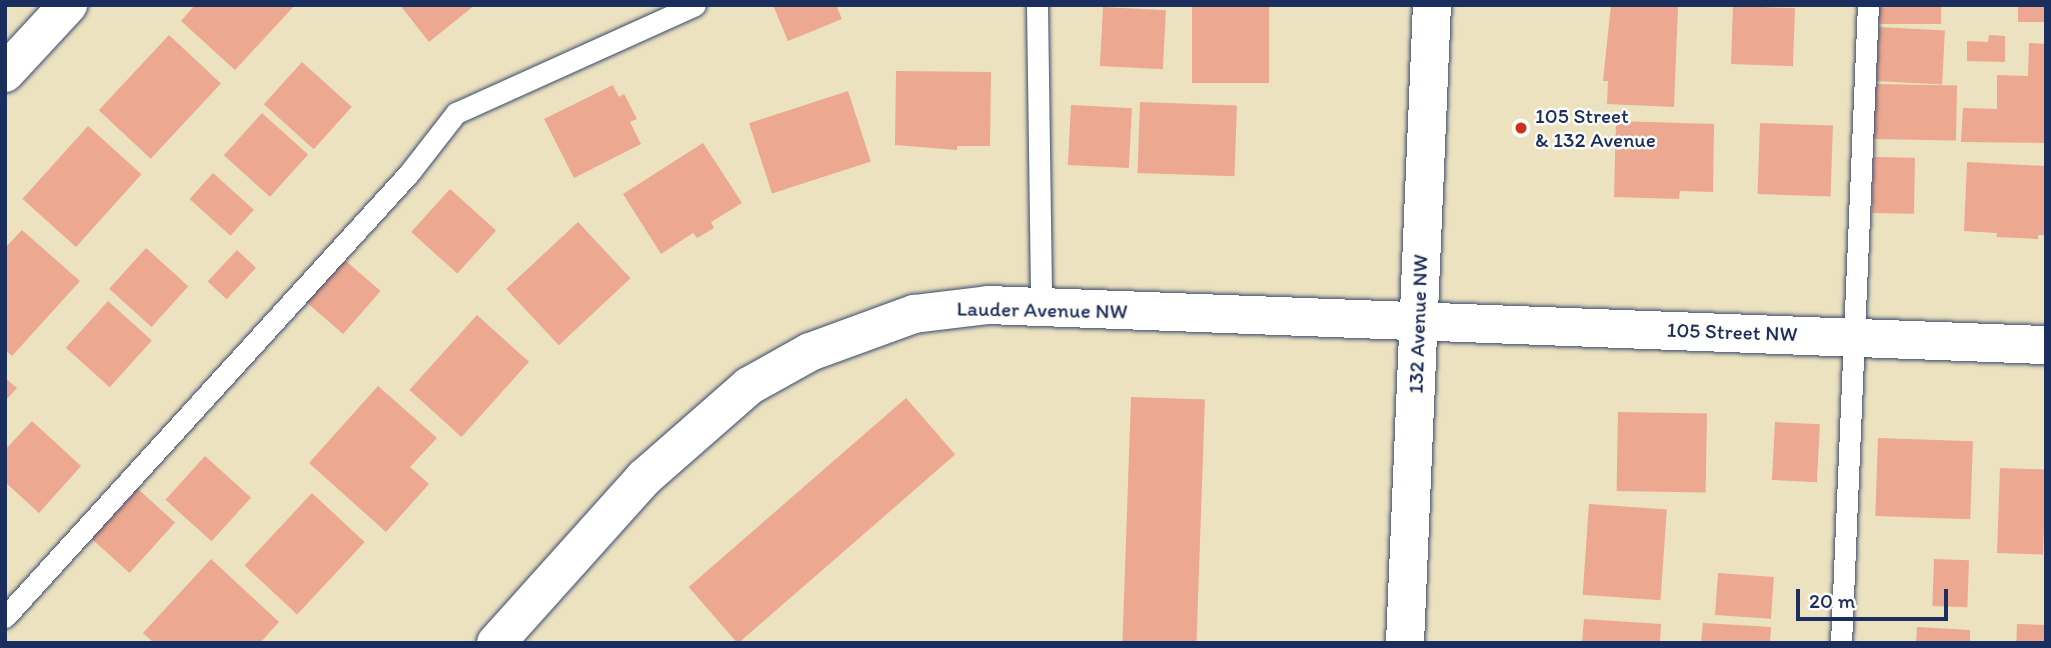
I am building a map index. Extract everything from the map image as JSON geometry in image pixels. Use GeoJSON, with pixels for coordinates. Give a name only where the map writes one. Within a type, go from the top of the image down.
{"type":"FeatureCollection","features":[{"type":"Feature","properties":{"kind":"street"},"geometry":{"type":"LineString","coordinates":[[5,74],[68,5]]}},
{"type":"Feature","properties":{"kind":"street","name":"132 Avenue NW"},"geometry":{"type":"LineString","coordinates":[[1405,643],[1432,5]]}},
{"type":"Feature","properties":{"kind":"street","name":"Lauder Avenue NW"},"geometry":{"type":"LineString","coordinates":[[496,643],[644,478],[749,386],[810,352],[914,314],[988,305],[1418,321]]}},
{"type":"Feature","properties":{"kind":"street","name":"105 Street NW"},"geometry":{"type":"LineString","coordinates":[[1418,321],[2046,345]]}},
{"type":"Feature","properties":{"kind":"lane"},"geometry":{"type":"LineString","coordinates":[[5,617],[411,172],[456,113],[695,5]]}},
{"type":"Feature","properties":{"kind":"lane"},"geometry":{"type":"LineString","coordinates":[[1037,5],[1041,307]]}},
{"type":"Feature","properties":{"kind":"lane"},"geometry":{"type":"LineString","coordinates":[[1841,643],[1868,5]]}},
{"type":"Feature","properties":{"kind":"building"},"geometry":{"type":"Polygon","coordinates":[[[195,5],[295,5],[235,70],[181,21],[195,5]]]}},
{"type":"Feature","properties":{"kind":"building"},"geometry":{"type":"Polygon","coordinates":[[[400,5],[475,5],[429,42],[400,5]]]}},
{"type":"Feature","properties":{"kind":"building"},"geometry":{"type":"Polygon","coordinates":[[[773,5],[836,5],[842,19],[788,41],[773,5]]]}},
{"type":"Feature","properties":{"kind":"building"},"geometry":{"type":"Polygon","coordinates":[[[1192,5],[1269,5],[1269,83],[1192,83],[1192,5]]]}},
{"type":"Feature","properties":{"kind":"building"},"geometry":{"type":"Polygon","coordinates":[[[1611,5],[1678,7],[1674,107],[1607,104],[1608,81],[1603,81],[1611,5]]]}},
{"type":"Feature","properties":{"kind":"building"},"geometry":{"type":"Polygon","coordinates":[[[1879,5],[1941,5],[1941,24],[1879,24],[1879,5]]]}},
{"type":"Feature","properties":{"kind":"building"},"geometry":{"type":"Polygon","coordinates":[[[2018,5],[2046,5],[2046,22],[2018,22],[2018,5]]]}},
{"type":"Feature","properties":{"kind":"building"},"geometry":{"type":"Polygon","coordinates":[[[1733,6],[1795,8],[1793,66],[1731,64],[1733,6]]]}},
{"type":"Feature","properties":{"kind":"building"},"geometry":{"type":"Polygon","coordinates":[[[1103,7],[1166,10],[1163,69],[1100,66],[1103,7]]]}},
{"type":"Feature","properties":{"kind":"building"},"geometry":{"type":"Polygon","coordinates":[[[1879,27],[1945,30],[1942,84],[1876,81],[1879,27]]]}},
{"type":"Feature","properties":{"kind":"building"},"geometry":{"type":"Polygon","coordinates":[[[169,35],[221,83],[151,159],[99,110],[169,35]]]}},
{"type":"Feature","properties":{"kind":"building"},"geometry":{"type":"Polygon","coordinates":[[[1989,35],[2005,36],[2005,62],[1967,61],[1967,41],[1988,42],[1989,35]]]}},
{"type":"Feature","properties":{"kind":"building"},"geometry":{"type":"Polygon","coordinates":[[[2029,43],[2046,44],[2046,143],[1961,142],[1963,108],[1997,109],[1997,75],[2028,76],[2029,43]]]}},
{"type":"Feature","properties":{"kind":"building"},"geometry":{"type":"Polygon","coordinates":[[[302,62],[352,107],[314,149],[264,104],[302,62]]]}},
{"type":"Feature","properties":{"kind":"building"},"geometry":{"type":"Polygon","coordinates":[[[896,71],[991,72],[990,146],[957,146],[957,150],[895,145],[896,71]]]}},
{"type":"Feature","properties":{"kind":"building"},"geometry":{"type":"Polygon","coordinates":[[[1871,84],[1957,86],[1956,140],[1870,139],[1871,84]]]}},
{"type":"Feature","properties":{"kind":"building"},"geometry":{"type":"Polygon","coordinates":[[[613,85],[619,97],[624,94],[637,119],[630,122],[641,144],[574,178],[544,119],[613,85]]]}},
{"type":"Feature","properties":{"kind":"building"},"geometry":{"type":"Polygon","coordinates":[[[848,91],[871,161],[772,194],[749,123],[848,91]]]}},
{"type":"Feature","properties":{"kind":"building"},"geometry":{"type":"Polygon","coordinates":[[[1140,102],[1237,105],[1234,176],[1138,173],[1140,102]]]}},
{"type":"Feature","properties":{"kind":"building"},"geometry":{"type":"Polygon","coordinates":[[[1071,105],[1132,108],[1129,168],[1068,165],[1071,105]]]}},
{"type":"Feature","properties":{"kind":"building"},"geometry":{"type":"Polygon","coordinates":[[[262,113],[308,154],[270,197],[224,155],[262,113]]]}},
{"type":"Feature","properties":{"kind":"building"},"geometry":{"type":"Polygon","coordinates":[[[1616,121],[1714,124],[1713,192],[1680,191],[1679,199],[1614,197],[1616,121]]]}},
{"type":"Feature","properties":{"kind":"building"},"geometry":{"type":"Polygon","coordinates":[[[1760,123],[1833,126],[1830,197],[1758,194],[1760,123]]]}},
{"type":"Feature","properties":{"kind":"building"},"geometry":{"type":"Polygon","coordinates":[[[88,126],[142,174],[76,247],[22,199],[88,126]]]}},
{"type":"Feature","properties":{"kind":"building"},"geometry":{"type":"Polygon","coordinates":[[[703,143],[742,203],[711,222],[714,228],[697,238],[693,233],[661,254],[623,194],[703,143]]]}},
{"type":"Feature","properties":{"kind":"building"},"geometry":{"type":"Polygon","coordinates":[[[1873,157],[1915,158],[1914,214],[1872,213],[1873,157]]]}},
{"type":"Feature","properties":{"kind":"building"},"geometry":{"type":"Polygon","coordinates":[[[1967,162],[2046,166],[2046,235],[2038,235],[2038,239],[1996,237],[1997,233],[1964,231],[1967,162]]]}},
{"type":"Feature","properties":{"kind":"building"},"geometry":{"type":"Polygon","coordinates":[[[213,173],[254,210],[230,236],[190,199],[213,173]]]}},
{"type":"Feature","properties":{"kind":"building"},"geometry":{"type":"Polygon","coordinates":[[[450,189],[496,230],[457,274],[411,232],[450,189]]]}},
{"type":"Feature","properties":{"kind":"building"},"geometry":{"type":"Polygon","coordinates":[[[578,222],[631,278],[559,345],[506,289],[578,222]]]}},
{"type":"Feature","properties":{"kind":"building"},"geometry":{"type":"Polygon","coordinates":[[[22,230],[80,281],[12,356],[5,350],[5,248],[22,230]]]}},
{"type":"Feature","properties":{"kind":"building"},"geometry":{"type":"Polygon","coordinates":[[[146,248],[188,286],[152,327],[109,289],[146,248]]]}},
{"type":"Feature","properties":{"kind":"building"},"geometry":{"type":"Polygon","coordinates":[[[237,250],[256,268],[227,299],[208,281],[237,250]]]}},
{"type":"Feature","properties":{"kind":"building"},"geometry":{"type":"Polygon","coordinates":[[[339,255],[381,291],[343,334],[302,298],[339,255]]]}},
{"type":"Feature","properties":{"kind":"building"},"geometry":{"type":"Polygon","coordinates":[[[108,301],[152,340],[110,387],[66,348],[108,301]]]}},
{"type":"Feature","properties":{"kind":"building"},"geometry":{"type":"Polygon","coordinates":[[[477,315],[529,362],[461,437],[409,390],[477,315]]]}},
{"type":"Feature","properties":{"kind":"building"},"geometry":{"type":"Polygon","coordinates":[[[5,378],[17,388],[5,401],[5,378]]]}},
{"type":"Feature","properties":{"kind":"building"},"geometry":{"type":"Polygon","coordinates":[[[378,386],[437,438],[410,467],[429,484],[386,532],[309,463],[378,386]]]}},
{"type":"Feature","properties":{"kind":"building"},"geometry":{"type":"Polygon","coordinates":[[[1131,397],[1205,400],[1196,643],[1122,643],[1131,397]]]}},
{"type":"Feature","properties":{"kind":"building"},"geometry":{"type":"Polygon","coordinates":[[[906,398],[955,455],[738,643],[689,587],[906,398]]]}},
{"type":"Feature","properties":{"kind":"building"},"geometry":{"type":"Polygon","coordinates":[[[1618,412],[1707,414],[1706,493],[1617,491],[1618,412]]]}},
{"type":"Feature","properties":{"kind":"building"},"geometry":{"type":"Polygon","coordinates":[[[32,421],[81,466],[39,513],[5,482],[5,450],[32,421]]]}},
{"type":"Feature","properties":{"kind":"building"},"geometry":{"type":"Polygon","coordinates":[[[1775,422],[1820,424],[1817,482],[1772,480],[1775,422]]]}},
{"type":"Feature","properties":{"kind":"building"},"geometry":{"type":"Polygon","coordinates":[[[1878,438],[1973,441],[1970,519],[1875,516],[1878,438]]]}},
{"type":"Feature","properties":{"kind":"building"},"geometry":{"type":"Polygon","coordinates":[[[205,456],[251,497],[212,541],[166,500],[205,456]]]}},
{"type":"Feature","properties":{"kind":"building"},"geometry":{"type":"Polygon","coordinates":[[[2000,468],[2046,470],[2043,555],[1997,553],[2000,468]]]}},
{"type":"Feature","properties":{"kind":"building"},"geometry":{"type":"Polygon","coordinates":[[[129,481],[175,522],[130,573],[83,532],[129,481]]]}},
{"type":"Feature","properties":{"kind":"building"},"geometry":{"type":"Polygon","coordinates":[[[312,493],[365,542],[297,615],[244,565],[312,493]]]}},
{"type":"Feature","properties":{"kind":"building"},"geometry":{"type":"Polygon","coordinates":[[[1589,504],[1667,509],[1660,600],[1583,595],[1589,504]]]}},
{"type":"Feature","properties":{"kind":"building"},"geometry":{"type":"Polygon","coordinates":[[[211,559],[279,622],[260,643],[154,643],[143,633],[211,559]]]}},
{"type":"Feature","properties":{"kind":"building"},"geometry":{"type":"Polygon","coordinates":[[[1934,559],[1969,560],[1967,607],[1932,606],[1934,559]]]}},
{"type":"Feature","properties":{"kind":"building"},"geometry":{"type":"Polygon","coordinates":[[[1718,573],[1774,577],[1771,619],[1715,615],[1718,573]]]}},
{"type":"Feature","properties":{"kind":"building"},"geometry":{"type":"Polygon","coordinates":[[[1584,619],[1661,624],[1660,643],[1582,643],[1584,619]]]}},
{"type":"Feature","properties":{"kind":"building"},"geometry":{"type":"Polygon","coordinates":[[[1703,623],[1771,627],[1770,643],[1701,643],[1703,623]]]}},
{"type":"Feature","properties":{"kind":"building"},"geometry":{"type":"Polygon","coordinates":[[[2017,624],[2046,625],[2045,643],[2016,643],[2017,624]]]}},
{"type":"Feature","properties":{"kind":"building"},"geometry":{"type":"Polygon","coordinates":[[[1917,627],[1970,630],[1970,643],[1916,643],[1917,627]]]}},
{"type":"Feature","properties":{"kind":"place","name":"105 Street & 132 Avenue"},"geometry":{"type":"Point","coordinates":[1521,128]}}]}
